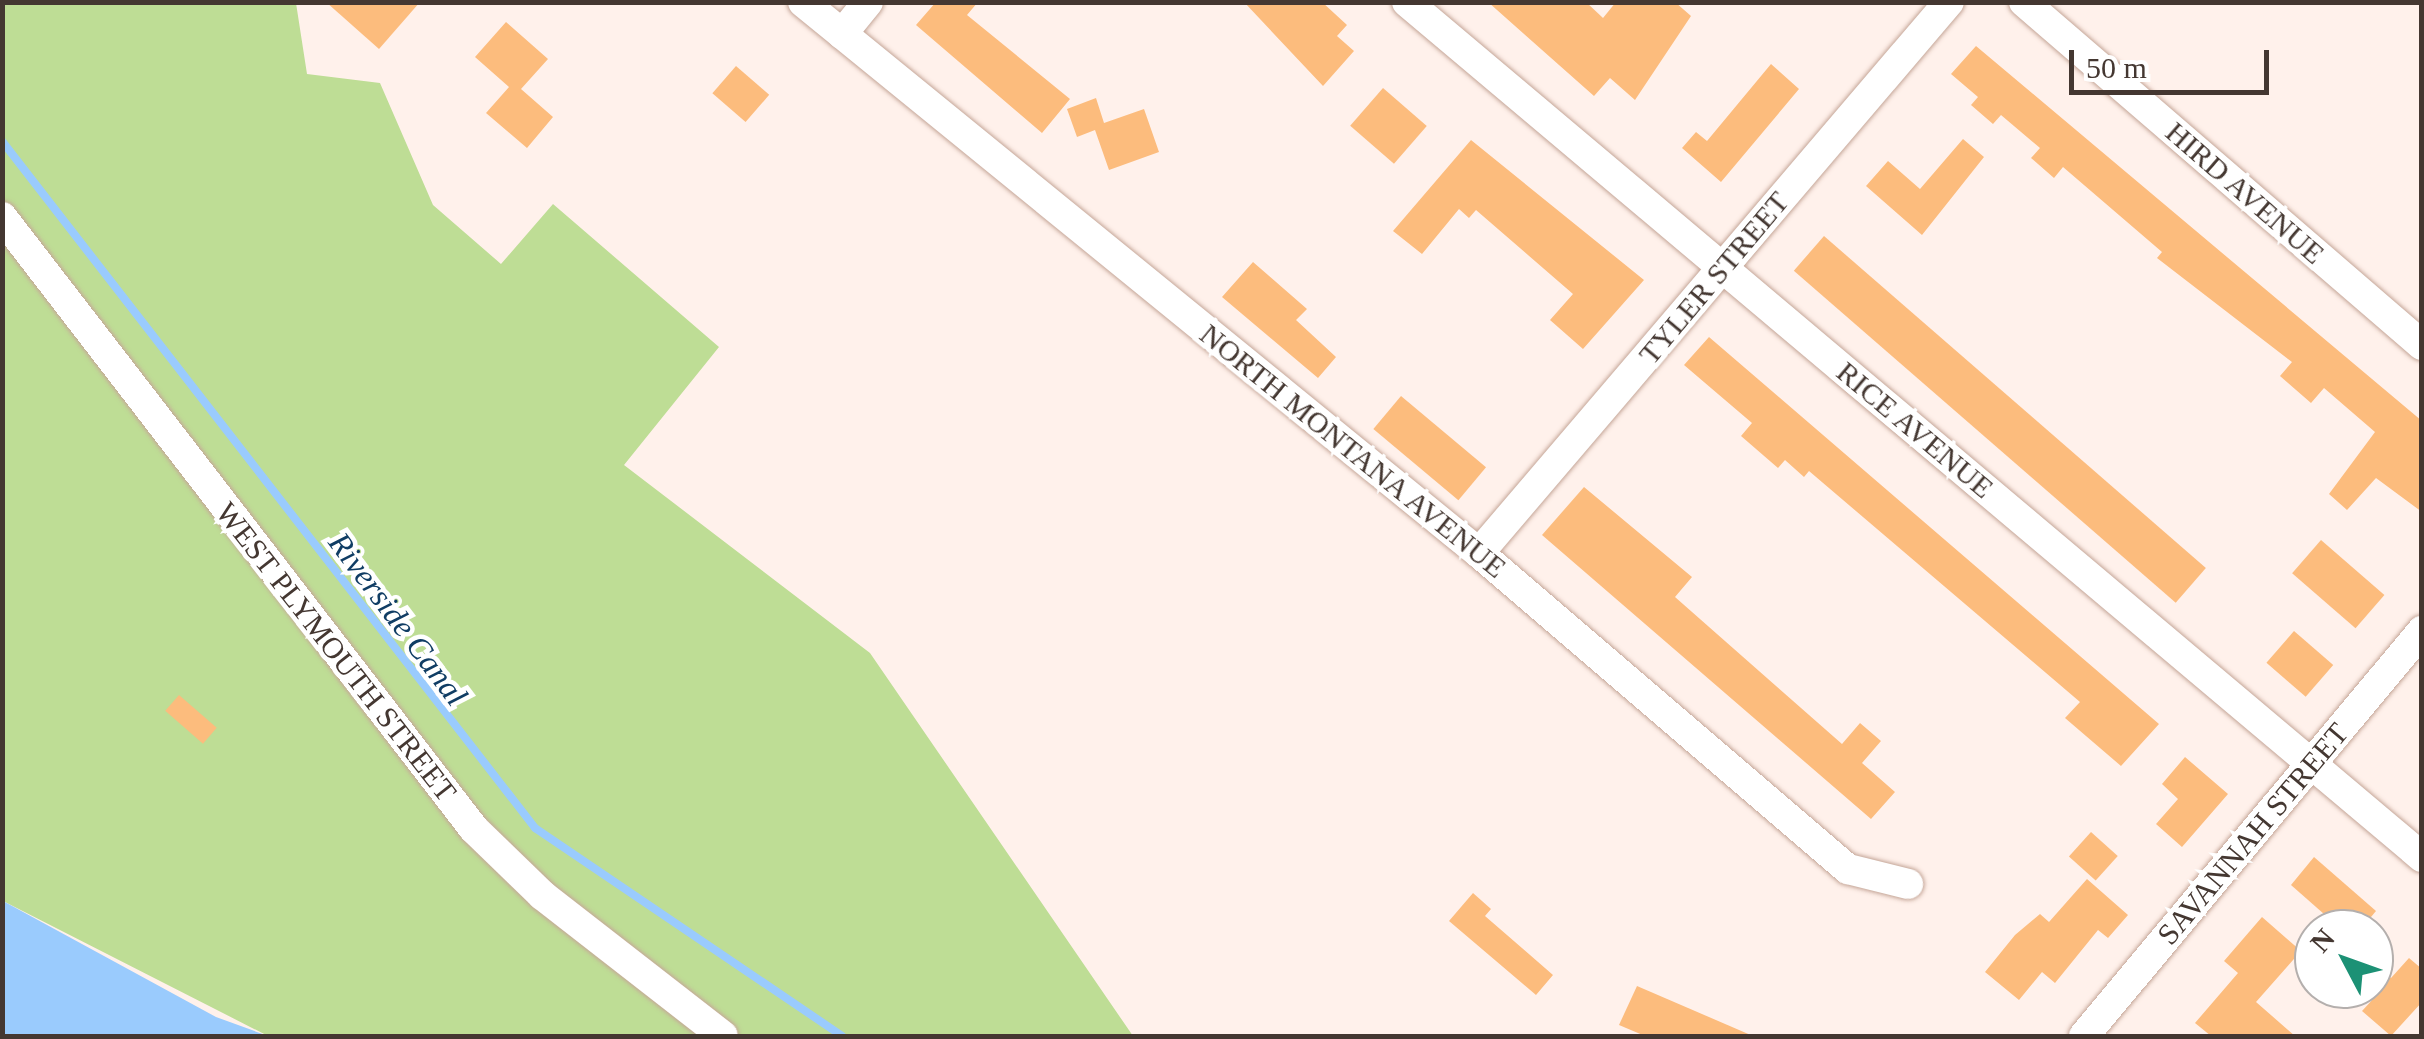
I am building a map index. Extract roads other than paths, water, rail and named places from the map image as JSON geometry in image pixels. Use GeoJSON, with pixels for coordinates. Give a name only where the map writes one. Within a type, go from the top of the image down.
{"type":"FeatureCollection","features":[{"type":"Feature","properties":{"kind":"street","name":"NORTH MONTANA AVENUE"},"geometry":{"type":"LineString","coordinates":[[802,2],[1480,554],[1848,869],[1908,884]]}},
{"type":"Feature","properties":{"kind":"street"},"geometry":{"type":"LineString","coordinates":[[842,34],[868,2]]}},
{"type":"Feature","properties":{"kind":"street","name":"RICE AVENUE"},"geometry":{"type":"LineString","coordinates":[[1407,2],[2422,858]]}},
{"type":"Feature","properties":{"kind":"street","name":"TYLER STREET"},"geometry":{"type":"LineString","coordinates":[[1480,554],[1949,2]]}},
{"type":"Feature","properties":{"kind":"street","name":"HIRD AVENUE"},"geometry":{"type":"LineString","coordinates":[[2024,2],[2422,345]]}},
{"type":"Feature","properties":{"kind":"street","name":"WEST PLYMOUTH STREET"},"geometry":{"type":"LineString","coordinates":[[2,216],[474,829],[542,895],[723,1036]]}},
{"type":"Feature","properties":{"kind":"street","name":"SAVANNAH STREET"},"geometry":{"type":"LineString","coordinates":[[2084,1036],[2422,631]]}},
{"type":"Feature","properties":{"kind":"water"},"geometry":{"type":"Polygon","coordinates":[[[3,901],[216,1017],[268,1036],[3,1036],[3,901]]]}},
{"type":"Feature","properties":{"kind":"waterway","name":"Riverside Canal"},"geometry":{"type":"LineString","coordinates":[[2,141],[535,828],[842,1036]]}}]}
